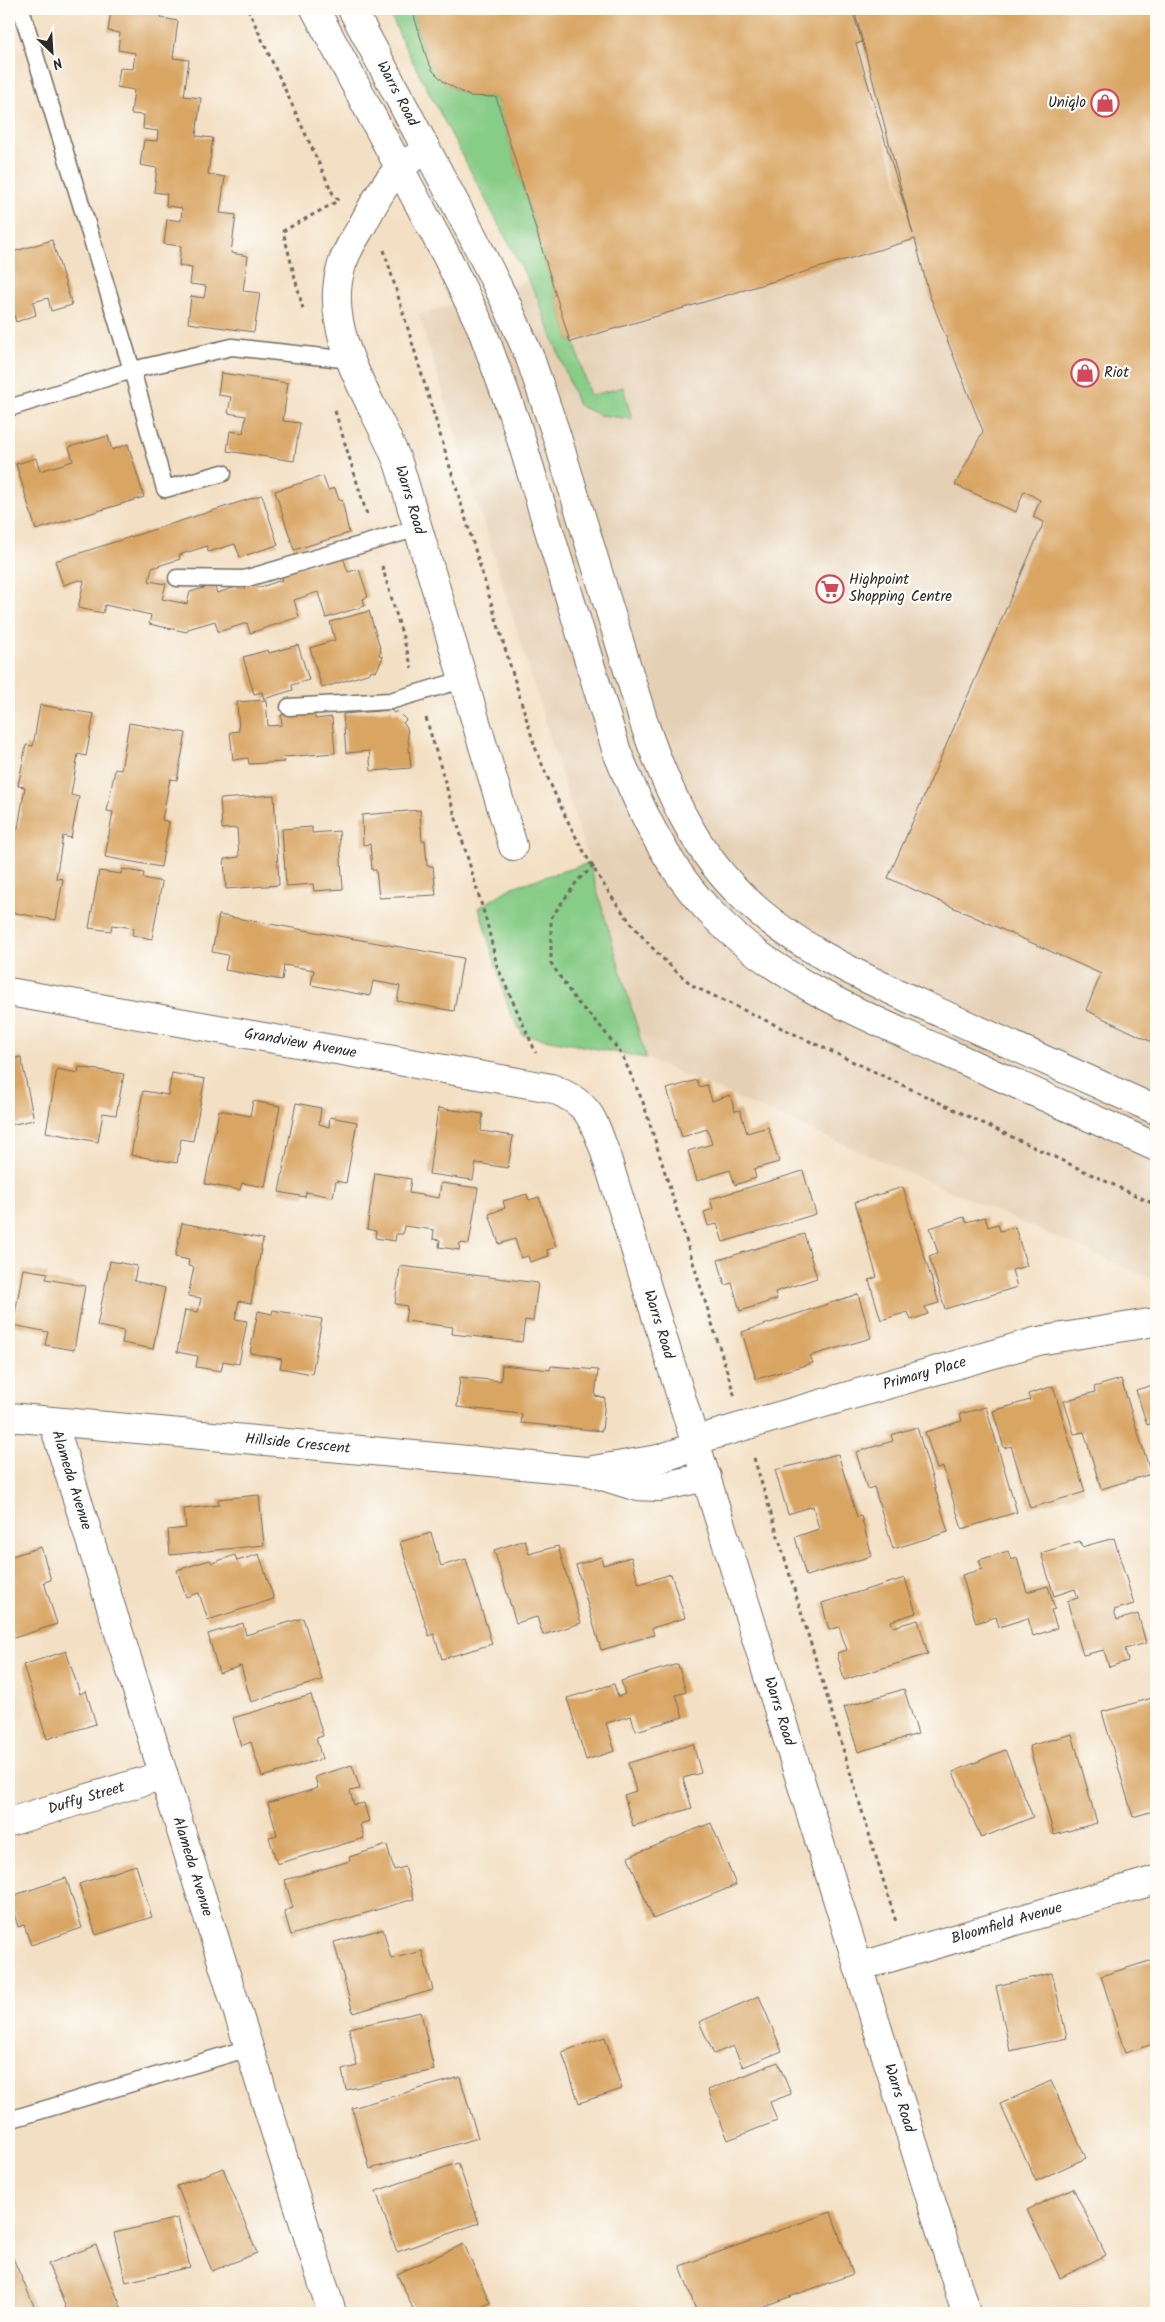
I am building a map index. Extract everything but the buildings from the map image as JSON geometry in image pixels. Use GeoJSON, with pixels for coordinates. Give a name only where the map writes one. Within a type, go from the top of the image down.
{"type":"FeatureCollection","features":[{"type":"Feature","properties":{"kind":"street"},"geometry":{"type":"LineString","coordinates":[[315,9],[398,169],[447,257],[481,327],[516,423],[617,752],[636,800],[660,845],[684,881],[713,915],[745,946],[802,985],[1156,1148]]}},
{"type":"Feature","properties":{"kind":"street","name":"Warrs Road"},"geometry":{"type":"LineString","coordinates":[[352,9],[426,149],[398,169],[374,203],[348,249],[340,269],[337,287],[338,310],[359,383],[391,445],[418,528],[512,846]]}},
{"type":"Feature","properties":{"kind":"street"},"geometry":{"type":"LineString","coordinates":[[426,149],[477,245],[530,358],[556,434],[660,769],[683,818],[705,852],[735,889],[758,911],[846,969],[1156,1110]]}},
{"type":"Feature","properties":{"kind":"street","name":"Grandview Avenue"},"geometry":{"type":"LineString","coordinates":[[9,992],[551,1088],[574,1098],[587,1110]]}},
{"type":"Feature","properties":{"kind":"street","name":"Warrs Road"},"geometry":{"type":"LineString","coordinates":[[587,1110],[604,1149],[697,1443],[966,2313]]}},
{"type":"Feature","properties":{"kind":"street","name":"Primary Place"},"geometry":{"type":"LineString","coordinates":[[697,1443],[1038,1341],[1155,1322]]}},
{"type":"Feature","properties":{"kind":"street","name":"Hillside Crescent"},"geometry":{"type":"LineString","coordinates":[[9,1417],[586,1471],[634,1486],[659,1487],[707,1477]]}},
{"type":"Feature","properties":{"kind":"street","name":"Alameda Avenue"},"geometry":{"type":"LineString","coordinates":[[53,1422],[332,2313]]}},
{"type":"Feature","properties":{"kind":"street","name":"Hillside Crescent"},"geometry":{"type":"LineString","coordinates":[[586,1471],[658,1459],[697,1443]]}},
{"type":"Feature","properties":{"kind":"street","name":"Duffy Street"},"geometry":{"type":"LineString","coordinates":[[9,1822],[164,1775]]}},
{"type":"Feature","properties":{"kind":"street","name":"Bloomfield Avenue"},"geometry":{"type":"LineString","coordinates":[[858,1967],[1156,1880]]}},
{"type":"Feature","properties":{"kind":"lane"},"geometry":{"type":"LineString","coordinates":[[21,9],[132,370],[165,489],[222,473]]}},
{"type":"Feature","properties":{"kind":"lane"},"geometry":{"type":"LineString","coordinates":[[9,408],[132,370],[232,347],[351,360]]}},
{"type":"Feature","properties":{"kind":"lane"},"geometry":{"type":"LineString","coordinates":[[177,578],[244,579],[418,528]]}},
{"type":"Feature","properties":{"kind":"lane"},"geometry":{"type":"LineString","coordinates":[[289,707],[390,701],[462,680]]}},
{"type":"Feature","properties":{"kind":"lane"},"geometry":{"type":"LineString","coordinates":[[9,2120],[249,2048]]}},
{"type":"Feature","properties":{"kind":"path"},"geometry":{"type":"LineString","coordinates":[[339,201],[283,231],[300,300],[375,541],[487,923],[497,966],[551,1088]]}},
{"type":"Feature","properties":{"kind":"shaded area","name":"Highpoint Shopping Centre"},"geometry":{"type":"Polygon","coordinates":[[[408,9],[1156,9],[1156,1281],[646,1058],[589,863],[419,315],[541,277],[408,9]]]}},
{"type":"Feature","properties":{"kind":"green space"},"geometry":{"type":"Polygon","coordinates":[[[388,9],[412,9],[428,59],[446,83],[459,91],[475,96],[496,97],[570,342],[574,341],[590,396],[623,387],[632,419],[599,415],[578,405],[537,297],[403,43],[388,9]]]}},
{"type":"Feature","properties":{"kind":"green space"},"geometry":{"type":"Polygon","coordinates":[[[589,863],[646,1058],[523,1035],[509,1010],[479,908],[512,887],[589,863]]]}},
{"type":"Feature","properties":{"kind":"place","name":"Uniqlo"},"geometry":{"type":"Point","coordinates":[1105,103]}},
{"type":"Feature","properties":{"kind":"place","name":"Riot"},"geometry":{"type":"Point","coordinates":[1085,373]}},
{"type":"Feature","properties":{"kind":"place","name":"Highpoint Shopping Centre"},"geometry":{"type":"Point","coordinates":[830,589]}}]}
